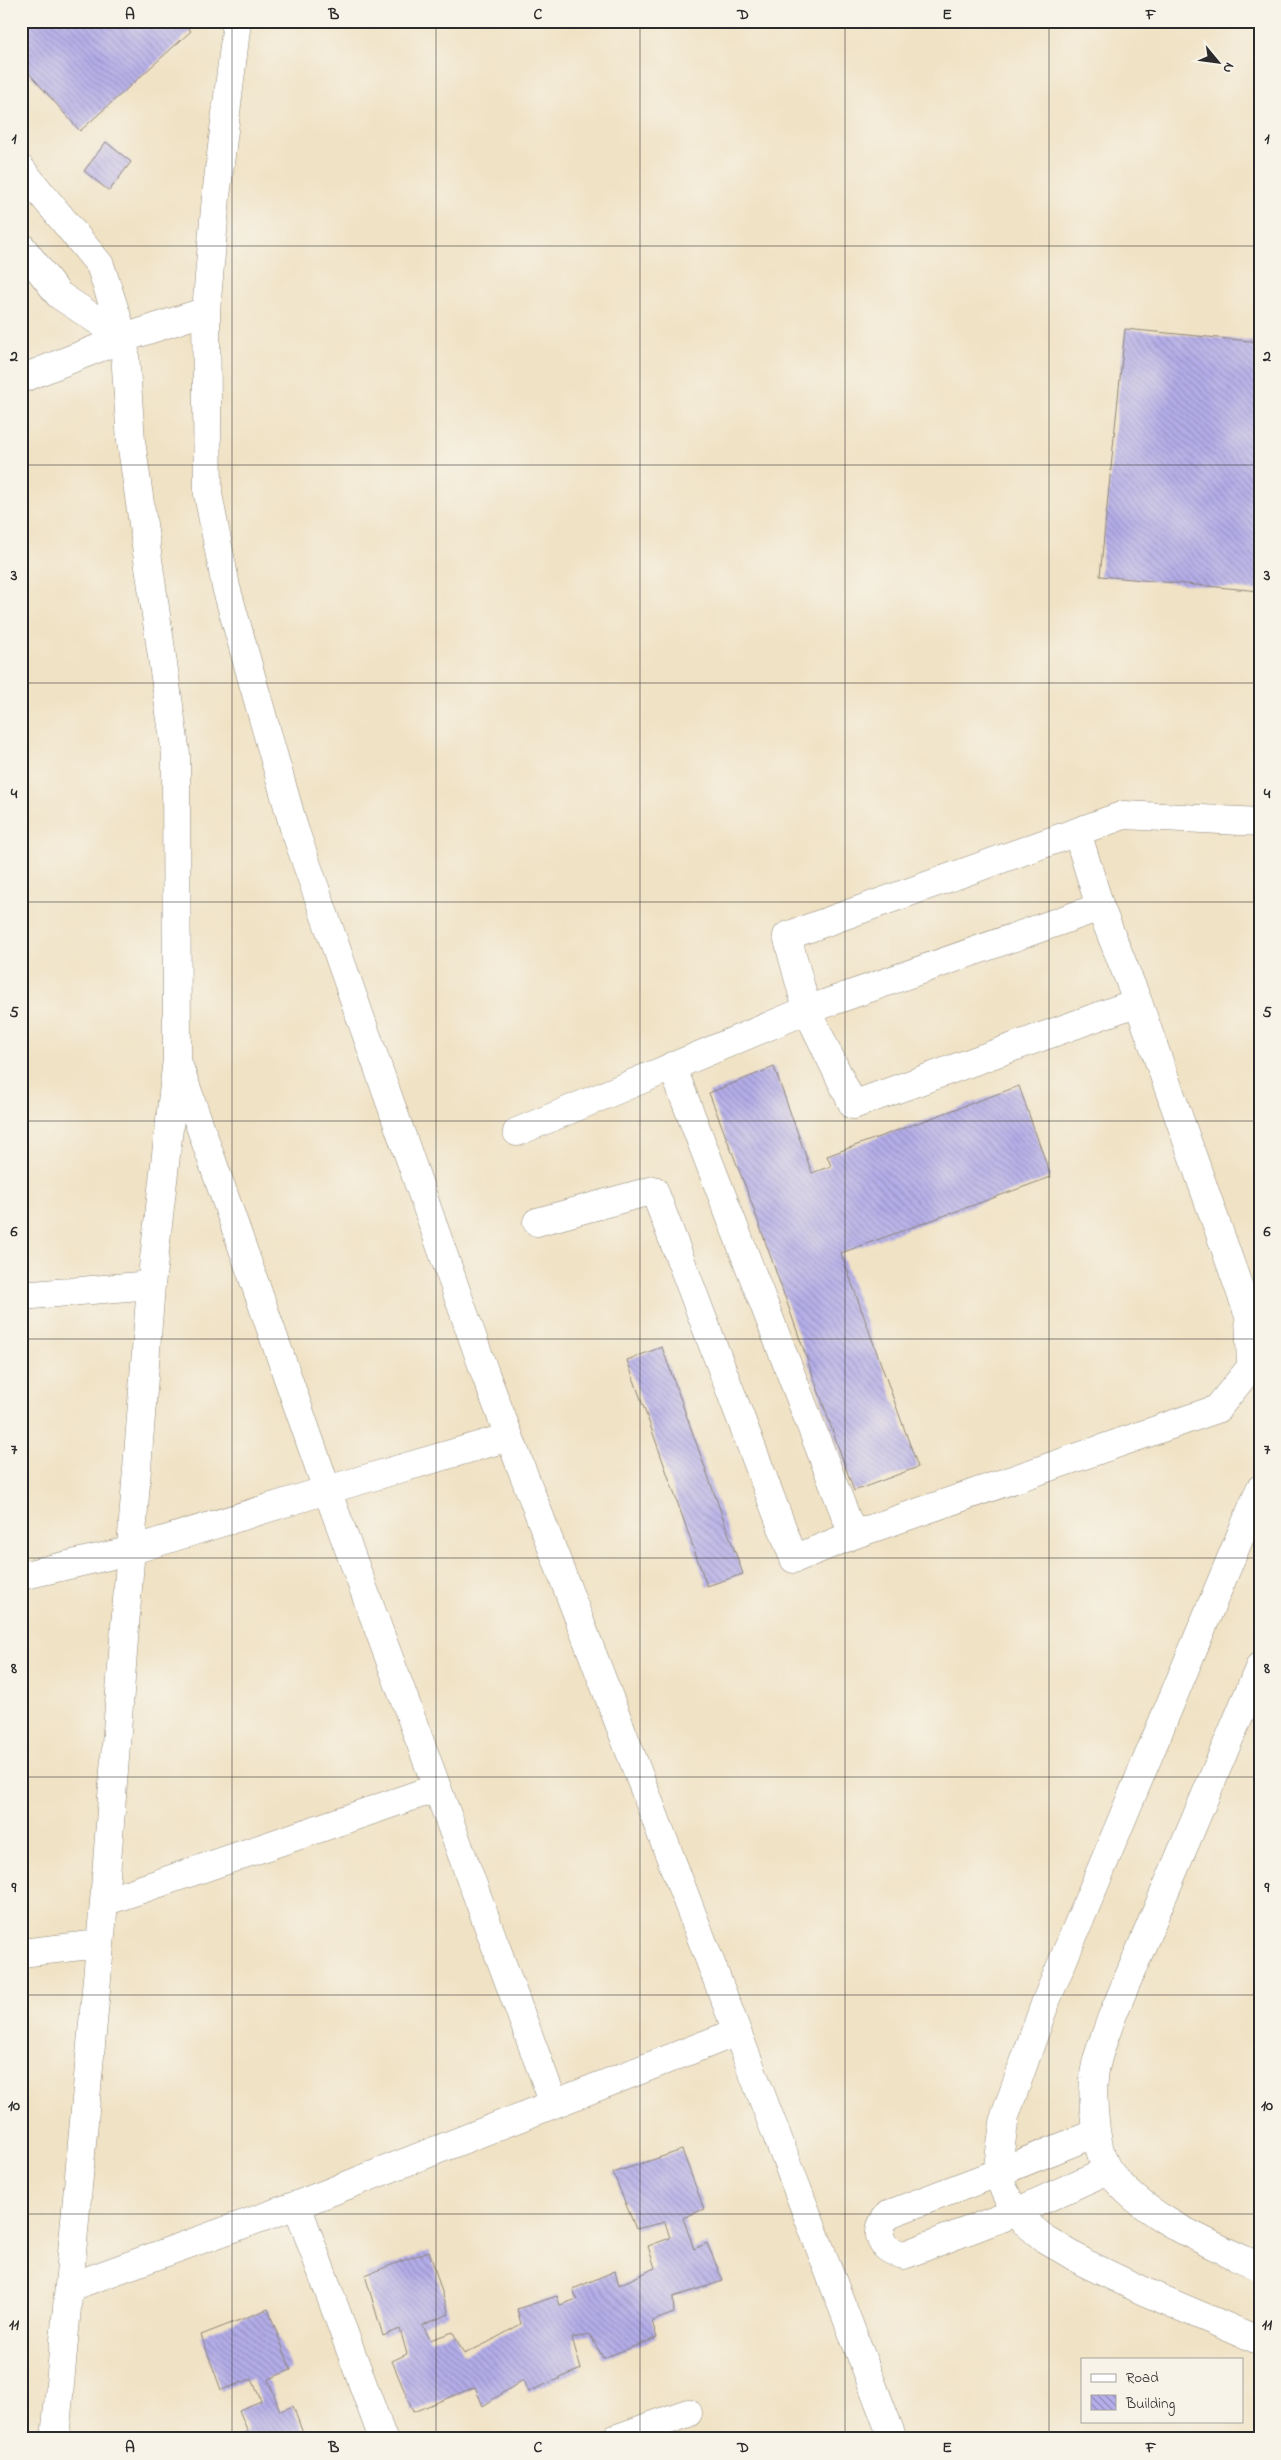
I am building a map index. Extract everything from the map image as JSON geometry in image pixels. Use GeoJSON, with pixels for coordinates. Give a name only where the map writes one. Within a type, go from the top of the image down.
{"type":"FeatureCollection","features":[{"type":"Feature","properties":{"kind":"street"},"geometry":{"type":"LineString","coordinates":[[237,21],[216,197],[206,311],[208,494],[226,587],[294,828],[509,1437],[893,2439]]}},
{"type":"Feature","properties":{"kind":"street"},"geometry":{"type":"LineString","coordinates":[[21,169],[100,265],[124,338],[131,441],[176,754],[177,1059],[151,1285],[129,1551],[104,1902],[55,2439]]}},
{"type":"Feature","properties":{"kind":"street"},"geometry":{"type":"LineString","coordinates":[[21,246],[59,295],[124,338]]}},
{"type":"Feature","properties":{"kind":"street"},"geometry":{"type":"LineString","coordinates":[[21,379],[124,338],[206,311]]}},
{"type":"Feature","properties":{"kind":"street"},"geometry":{"type":"LineString","coordinates":[[1138,1002],[854,1105],[807,1010],[787,936],[1124,815],[1260,822]]}},
{"type":"Feature","properties":{"kind":"street"},"geometry":{"type":"LineString","coordinates":[[537,1222],[654,1190],[794,1559],[854,1535],[1217,1409],[1251,1367],[1249,1316],[1138,1002],[1100,907],[1077,832]]}},
{"type":"Feature","properties":{"kind":"street"},"geometry":{"type":"LineString","coordinates":[[517,1132],[807,1010],[1100,907]]}},
{"type":"Feature","properties":{"kind":"street"},"geometry":{"type":"LineString","coordinates":[[177,1059],[327,1490],[554,2104]]}},
{"type":"Feature","properties":{"kind":"street"},"geometry":{"type":"LineString","coordinates":[[672,1066],[854,1535]]}},
{"type":"Feature","properties":{"kind":"street"},"geometry":{"type":"LineString","coordinates":[[21,1296],[151,1285]]}},
{"type":"Feature","properties":{"kind":"street"},"geometry":{"type":"LineString","coordinates":[[21,1576],[129,1551],[327,1490],[509,1437]]}},
{"type":"Feature","properties":{"kind":"street"},"geometry":{"type":"LineString","coordinates":[[1260,1489],[1043,2009],[1005,2116],[997,2174],[1014,2214],[1045,2239],[1086,2263],[1260,2341]]}},
{"type":"Feature","properties":{"kind":"street"},"geometry":{"type":"LineString","coordinates":[[1260,1666],[1111,2019],[1094,2077],[1096,2134],[1108,2170],[1139,2201],[1182,2230],[1260,2267]]}},
{"type":"Feature","properties":{"kind":"street"},"geometry":{"type":"LineString","coordinates":[[104,1902],[437,1788]]}},
{"type":"Feature","properties":{"kind":"street"},"geometry":{"type":"LineString","coordinates":[[21,1953],[99,1944]]}},
{"type":"Feature","properties":{"kind":"street"},"geometry":{"type":"LineString","coordinates":[[70,2287],[297,2205],[737,2032]]}},
{"type":"Feature","properties":{"kind":"street"},"geometry":{"type":"LineString","coordinates":[[1096,2134],[997,2174],[889,2214],[881,2223],[879,2234],[883,2246],[892,2253],[904,2255],[1014,2214],[1108,2170]]}},
{"type":"Feature","properties":{"kind":"street"},"geometry":{"type":"LineString","coordinates":[[297,2205],[382,2439]]}},
{"type":"Feature","properties":{"kind":"street"},"geometry":{"type":"LineString","coordinates":[[615,2439],[688,2413]]}},
{"type":"Feature","properties":{"kind":"building"},"geometry":{"type":"Polygon","coordinates":[[[21,21],[182,21],[191,31],[80,131],[28,72],[21,79],[21,21]]]}},
{"type":"Feature","properties":{"kind":"building"},"geometry":{"type":"Polygon","coordinates":[[[106,142],[131,162],[109,191],[84,171],[106,142]]]}},
{"type":"Feature","properties":{"kind":"building"},"geometry":{"type":"Polygon","coordinates":[[[1125,329],[1260,342],[1260,591],[1100,576],[1125,329]]]}},
{"type":"Feature","properties":{"kind":"building"},"geometry":{"type":"Polygon","coordinates":[[[774,1067],[812,1173],[831,1166],[827,1156],[1019,1086],[1051,1177],[841,1253],[918,1467],[854,1491],[749,1196],[709,1093],[774,1067]]]}},
{"type":"Feature","properties":{"kind":"building"},"geometry":{"type":"Polygon","coordinates":[[[662,1347],[743,1574],[707,1586],[627,1360],[662,1347]]]}},
{"type":"Feature","properties":{"kind":"building"},"geometry":{"type":"Polygon","coordinates":[[[682,2150],[704,2209],[683,2218],[694,2249],[707,2243],[723,2281],[673,2297],[674,2313],[652,2321],[657,2338],[603,2358],[590,2335],[572,2338],[581,2369],[528,2392],[523,2380],[483,2406],[475,2387],[413,2412],[392,2361],[407,2354],[400,2329],[383,2336],[365,2275],[429,2251],[449,2314],[423,2325],[430,2340],[453,2332],[464,2354],[521,2324],[517,2309],[557,2296],[560,2305],[577,2299],[573,2289],[615,2271],[619,2285],[655,2268],[648,2246],[670,2238],[665,2222],[636,2229],[613,2173],[682,2150]]]}},
{"type":"Feature","properties":{"kind":"building"},"geometry":{"type":"Polygon","coordinates":[[[268,2309],[291,2370],[268,2379],[280,2411],[293,2406],[305,2439],[231,2439],[248,2432],[239,2410],[261,2401],[252,2379],[221,2390],[201,2335],[268,2309]]]}}]}
